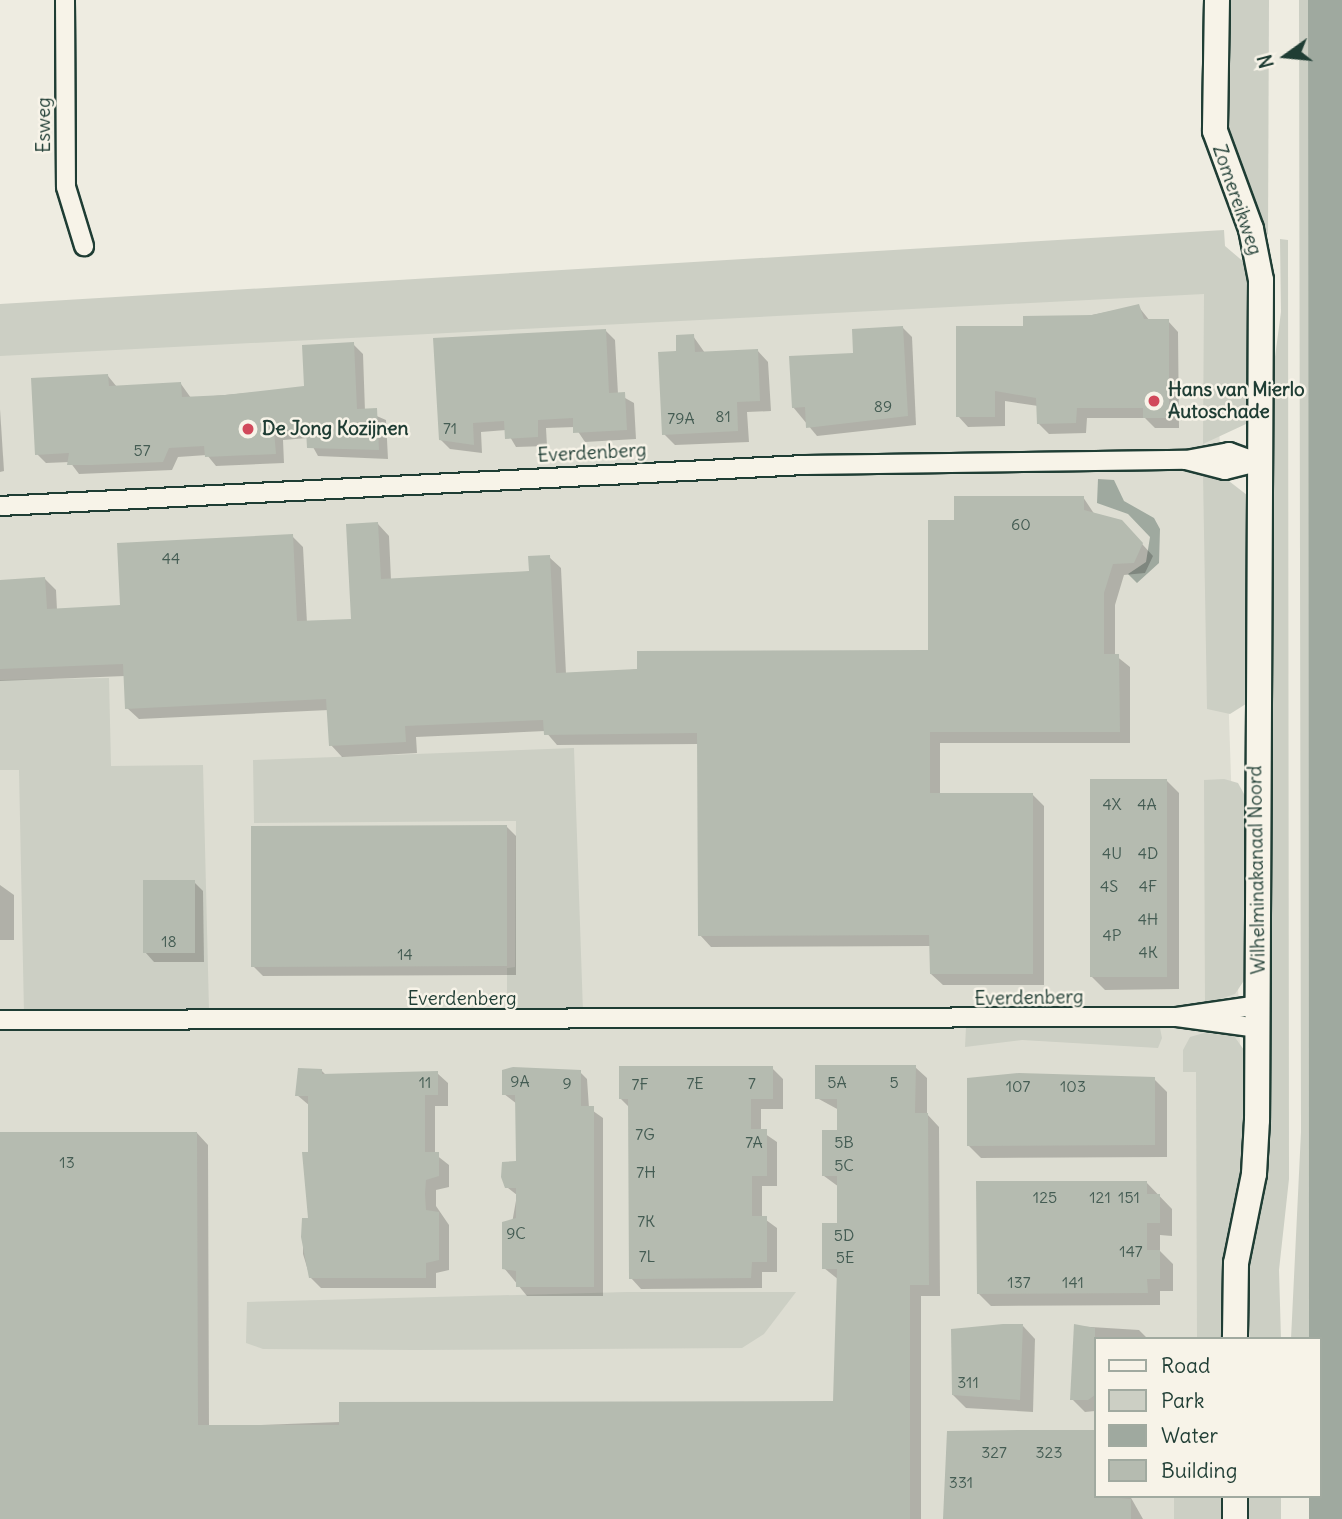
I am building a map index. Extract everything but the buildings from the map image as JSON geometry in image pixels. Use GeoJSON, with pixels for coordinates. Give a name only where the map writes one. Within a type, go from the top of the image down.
{"type":"FeatureCollection","features":[{"type":"Feature","properties":{"kind":"street","name":"Esweg"},"geometry":{"type":"LineString","coordinates":[[65,0],[65,187],[83,246]]}},
{"type":"Feature","properties":{"kind":"street","name":"Zomereikweg"},"geometry":{"type":"LineString","coordinates":[[1217,0],[1215,131],[1258,255],[1258,399]]}},
{"type":"Feature","properties":{"kind":"street","name":"Wilhelminakanaal Noord"},"geometry":{"type":"LineString","coordinates":[[1235,1337],[1236,1264],[1254,1174],[1259,1017],[1258,399]]}},
{"type":"Feature","properties":{"kind":"street","name":"Everdenberg"},"geometry":{"type":"LineString","coordinates":[[0,506],[805,465],[1186,460],[1225,470],[1257,462]]}},
{"type":"Feature","properties":{"kind":"street","name":"Everdenberg"},"geometry":{"type":"LineString","coordinates":[[0,1020],[1259,1017]]}},
{"type":"Feature","properties":{"kind":"street"},"geometry":{"type":"LineString","coordinates":[[1235,1498],[1235,1519]]}},
{"type":"Feature","properties":{"kind":"shaded area"},"geometry":{"type":"Polygon","coordinates":[[[1214,274],[1250,1337],[1094,1337],[1094,1498],[1255,1498],[1256,1519],[0,1519],[0,341],[1214,274]]]}},
{"type":"Feature","properties":{"kind":"green space"},"geometry":{"type":"Polygon","coordinates":[[[1225,0],[1269,0],[1268,234],[1260,238],[1226,142],[1225,0]]]}},
{"type":"Feature","properties":{"kind":"green space"},"geometry":{"type":"Polygon","coordinates":[[[1299,0],[1308,0],[1309,1337],[1291,1337],[1301,1132],[1299,0]]]}},
{"type":"Feature","properties":{"kind":"green space"},"geometry":{"type":"Polygon","coordinates":[[[1224,230],[1225,246],[1252,269],[1251,386],[1246,424],[1203,444],[1204,294],[0,356],[0,304],[1224,230]]]}},
{"type":"Feature","properties":{"kind":"green space"},"geometry":{"type":"Polygon","coordinates":[[[1280,239],[1288,240],[1289,1179],[1279,1270],[1281,1337],[1250,1337],[1245,1271],[1266,424],[1281,312],[1280,239]]]}},
{"type":"Feature","properties":{"kind":"green space"},"geometry":{"type":"Polygon","coordinates":[[[1203,474],[1225,478],[1247,495],[1249,702],[1230,714],[1207,709],[1203,474]]]}},
{"type":"Feature","properties":{"kind":"green space"},"geometry":{"type":"Polygon","coordinates":[[[109,678],[111,766],[203,765],[209,1010],[24,1014],[19,770],[0,770],[0,680],[109,678]]]}},
{"type":"Feature","properties":{"kind":"green space"},"geometry":{"type":"Polygon","coordinates":[[[574,748],[583,1012],[517,1012],[507,994],[507,968],[515,967],[516,821],[254,823],[253,760],[574,748]]]}},
{"type":"Feature","properties":{"kind":"green space"},"geometry":{"type":"Polygon","coordinates":[[[1224,779],[1238,783],[1249,803],[1247,976],[1235,994],[1205,1004],[1204,780],[1224,779]]]}},
{"type":"Feature","properties":{"kind":"green space"},"geometry":{"type":"Polygon","coordinates":[[[966,1027],[1160,1028],[1162,1038],[1158,1048],[1022,1040],[965,1047],[966,1027]]]}},
{"type":"Feature","properties":{"kind":"green space"},"geometry":{"type":"Polygon","coordinates":[[[1204,1033],[1234,1036],[1249,1057],[1249,1123],[1226,1337],[1197,1337],[1196,1072],[1183,1072],[1183,1050],[1190,1037],[1204,1033]]]}},
{"type":"Feature","properties":{"kind":"green space"},"geometry":{"type":"Polygon","coordinates":[[[627,1292],[796,1292],[764,1334],[742,1348],[263,1349],[246,1343],[247,1302],[627,1292]]]}},
{"type":"Feature","properties":{"kind":"green space"},"geometry":{"type":"Polygon","coordinates":[[[1174,1498],[1227,1498],[1226,1519],[1174,1519],[1174,1498]]]}},
{"type":"Feature","properties":{"kind":"green space"},"geometry":{"type":"Polygon","coordinates":[[[1247,1498],[1281,1498],[1281,1519],[1247,1519],[1247,1498]]]}},
{"type":"Feature","properties":{"kind":"water"},"geometry":{"type":"Polygon","coordinates":[[[1308,0],[1342,0],[1342,1519],[1309,1519],[1309,1498],[1321,1498],[1321,1337],[1309,1337],[1308,0]]]}},
{"type":"Feature","properties":{"kind":"water"},"geometry":{"type":"Polygon","coordinates":[[[1098,479],[1114,480],[1124,501],[1154,518],[1160,529],[1159,563],[1137,583],[1128,574],[1146,562],[1150,537],[1128,514],[1097,503],[1098,479]]]}},
{"type":"Feature","properties":{"kind":"place","name":"Hans van Mierlo Autoschade"},"geometry":{"type":"Point","coordinates":[1154,401]}},
{"type":"Feature","properties":{"kind":"place","name":"De Jong Kozijnen"},"geometry":{"type":"Point","coordinates":[248,429]}}]}
